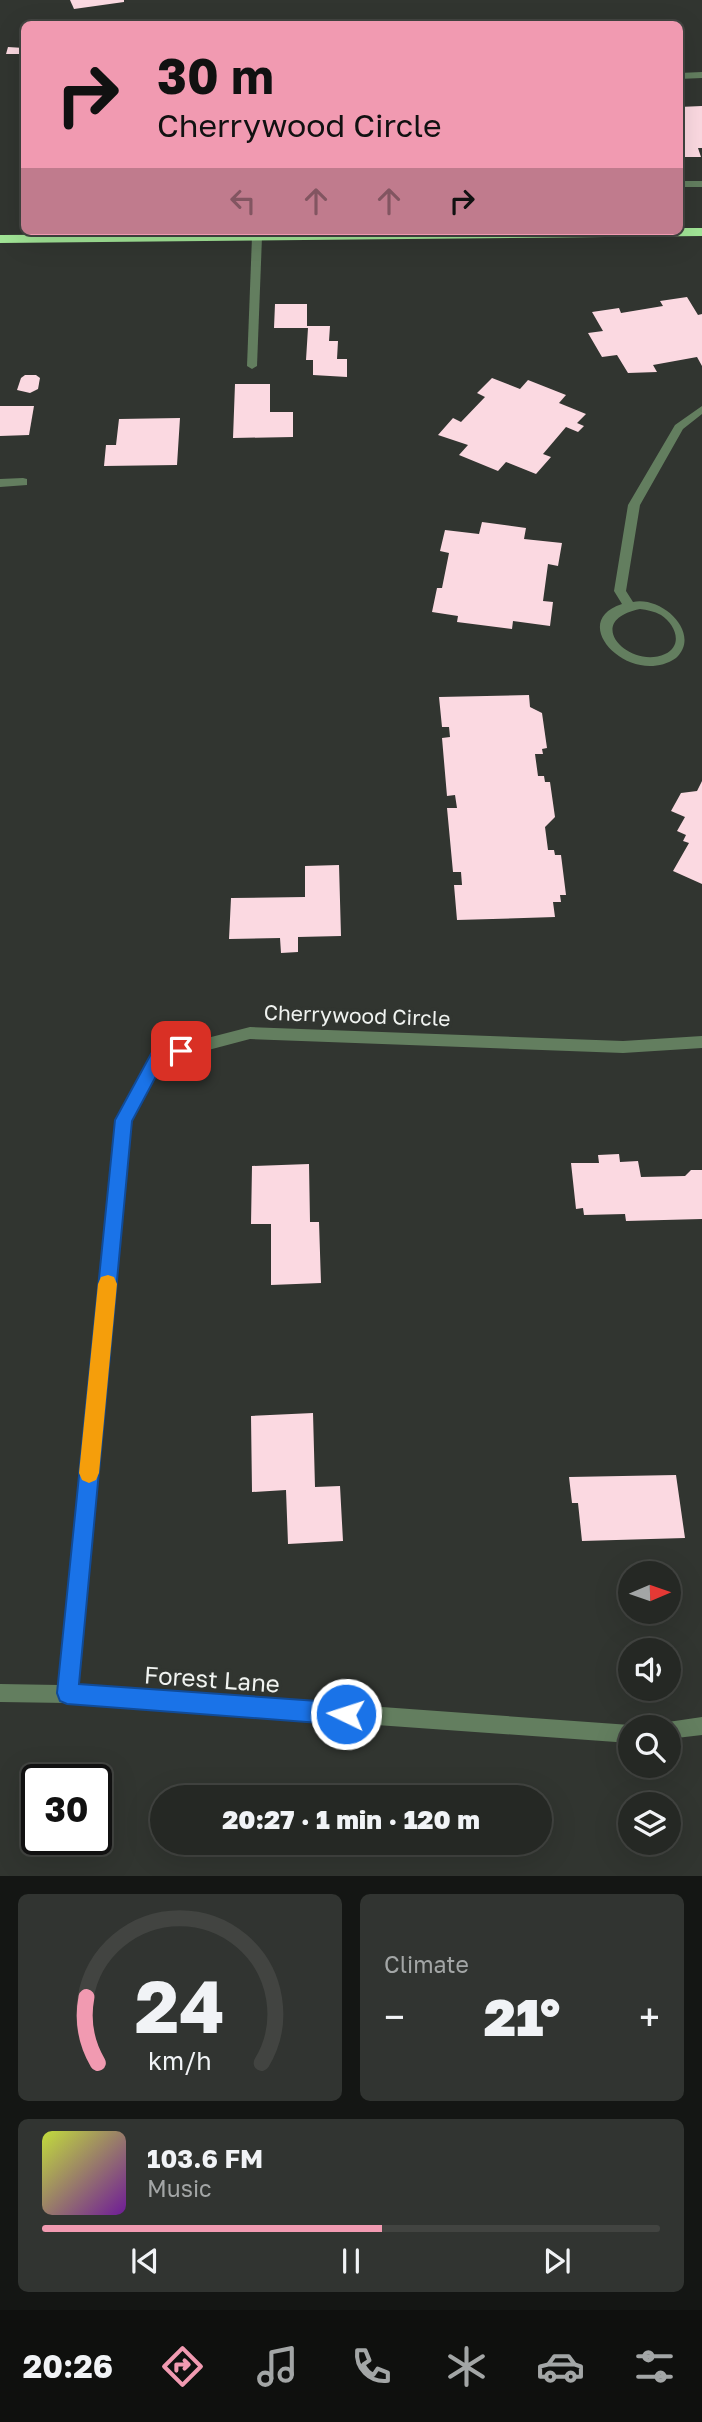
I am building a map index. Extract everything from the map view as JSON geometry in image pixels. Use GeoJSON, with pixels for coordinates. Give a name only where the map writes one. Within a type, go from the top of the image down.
{"type":"FeatureCollection","features":[{"type":"Feature","properties":{"kind":"highway"},"geometry":{"type":"LineString","coordinates":[[683,232],[702,232]]}},
{"type":"Feature","properties":{"kind":"highway"},"geometry":{"type":"LineString","coordinates":[[0,239],[355,235]]}},
{"type":"Feature","properties":{"kind":"street"},"geometry":{"type":"LineString","coordinates":[[683,76],[702,75]]}},
{"type":"Feature","properties":{"kind":"street"},"geometry":{"type":"LineString","coordinates":[[683,184],[702,184]]}},
{"type":"Feature","properties":{"kind":"street"},"geometry":{"type":"LineString","coordinates":[[252,366],[257,236]]}},
{"type":"Feature","properties":{"kind":"street"},"geometry":{"type":"LineString","coordinates":[[629,606],[620,591],[634,505],[679,427],[702,409]]}},
{"type":"Feature","properties":{"kind":"street"},"geometry":{"type":"LineString","coordinates":[[0,483],[23,482]]}},
{"type":"Feature","properties":{"kind":"street"},"geometry":{"type":"LineString","coordinates":[[629,606],[654,606],[677,618],[684,627],[686,637],[680,651],[670,658],[651,662],[637,660],[618,652],[607,638],[606,624],[616,611],[629,606]]}},
{"type":"Feature","properties":{"kind":"street","name":"Cherrywood Circle"},"geometry":{"type":"LineString","coordinates":[[67,1693],[124,1120],[158,1057],[250,1033],[623,1047],[702,1042]]}},
{"type":"Feature","properties":{"kind":"street","name":"Forest Lane"},"geometry":{"type":"LineString","coordinates":[[0,1693],[67,1693],[618,1733]]}},
{"type":"Feature","properties":{"kind":"street"},"geometry":{"type":"LineString","coordinates":[[681,1728],[702,1726]]}},
{"type":"Feature","properties":{"kind":"building"},"geometry":{"type":"Polygon","coordinates":[[[70,0],[124,0],[124,2],[74,9],[70,0]]]}},
{"type":"Feature","properties":{"kind":"building"},"geometry":{"type":"Polygon","coordinates":[[[8,47],[21,48],[21,54],[6,54],[8,47]]]}},
{"type":"Feature","properties":{"kind":"building"},"geometry":{"type":"Polygon","coordinates":[[[702,106],[702,148],[698,148],[701,157],[683,157],[683,107],[702,106]]]}},
{"type":"Feature","properties":{"kind":"building"},"geometry":{"type":"Polygon","coordinates":[[[687,297],[698,315],[702,314],[702,366],[697,357],[653,365],[657,372],[628,373],[617,355],[602,357],[588,333],[603,331],[592,312],[619,308],[621,313],[663,306],[660,301],[687,297]]]}},
{"type":"Feature","properties":{"kind":"building"},"geometry":{"type":"Polygon","coordinates":[[[275,304],[307,304],[307,326],[330,326],[329,341],[338,341],[337,359],[347,359],[347,377],[313,375],[313,360],[306,360],[308,328],[274,328],[275,304]]]}},
{"type":"Feature","properties":{"kind":"building"},"geometry":{"type":"Polygon","coordinates":[[[25,375],[36,375],[40,378],[38,389],[30,393],[17,390],[21,378],[25,375]]]}},
{"type":"Feature","properties":{"kind":"building"},"geometry":{"type":"Polygon","coordinates":[[[492,378],[520,389],[528,380],[566,395],[559,403],[586,414],[577,423],[584,426],[578,432],[566,427],[543,454],[551,457],[536,474],[506,462],[498,471],[459,455],[468,445],[438,435],[453,418],[461,422],[485,397],[477,393],[492,378]]]}},
{"type":"Feature","properties":{"kind":"building"},"geometry":{"type":"Polygon","coordinates":[[[235,384],[270,384],[270,412],[293,412],[293,437],[233,438],[235,384]]]}},
{"type":"Feature","properties":{"kind":"building"},"geometry":{"type":"Polygon","coordinates":[[[0,406],[34,406],[29,435],[0,436],[0,406]]]}},
{"type":"Feature","properties":{"kind":"building"},"geometry":{"type":"Polygon","coordinates":[[[180,418],[177,465],[104,466],[106,445],[116,445],[119,419],[180,418]]]}},
{"type":"Feature","properties":{"kind":"building"},"geometry":{"type":"Polygon","coordinates":[[[482,522],[526,528],[524,539],[562,543],[558,566],[548,564],[543,601],[553,602],[550,626],[513,621],[512,629],[457,622],[458,616],[432,612],[437,588],[442,588],[449,553],[440,551],[445,530],[479,534],[482,522]]]}},
{"type":"Feature","properties":{"kind":"building"},"geometry":{"type":"Polygon","coordinates":[[[529,695],[530,707],[542,713],[547,748],[542,749],[543,754],[535,754],[538,776],[544,776],[545,782],[550,782],[555,817],[545,827],[548,850],[554,850],[555,855],[561,855],[566,895],[560,895],[561,902],[553,902],[555,917],[457,920],[454,885],[462,885],[461,872],[453,872],[447,808],[457,808],[455,795],[447,796],[442,738],[450,737],[449,727],[442,727],[439,697],[529,695]]]}},
{"type":"Feature","properties":{"kind":"building"},"geometry":{"type":"Polygon","coordinates":[[[702,781],[702,884],[673,871],[689,843],[683,841],[686,835],[677,831],[685,817],[671,811],[681,793],[697,791],[702,781]]]}},
{"type":"Feature","properties":{"kind":"building"},"geometry":{"type":"Polygon","coordinates":[[[339,865],[341,936],[298,937],[298,952],[281,953],[280,938],[229,939],[231,898],[305,897],[305,866],[339,865]]]}},
{"type":"Feature","properties":{"kind":"building"},"geometry":{"type":"Polygon","coordinates":[[[619,1154],[620,1162],[638,1161],[641,1177],[685,1176],[691,1170],[702,1170],[702,1219],[626,1221],[625,1214],[584,1215],[583,1208],[576,1209],[571,1163],[599,1163],[598,1155],[619,1154]]]}},
{"type":"Feature","properties":{"kind":"building"},"geometry":{"type":"Polygon","coordinates":[[[309,1164],[310,1222],[319,1222],[321,1283],[271,1285],[271,1224],[251,1224],[252,1166],[309,1164]]]}},
{"type":"Feature","properties":{"kind":"building"},"geometry":{"type":"Polygon","coordinates":[[[313,1413],[315,1487],[340,1486],[343,1541],[288,1544],[286,1490],[252,1492],[251,1416],[313,1413]]]}},
{"type":"Feature","properties":{"kind":"building"},"geometry":{"type":"Polygon","coordinates":[[[676,1475],[685,1538],[582,1541],[578,1503],[572,1503],[569,1477],[676,1475]]]}},
{"type":"Feature","properties":{"kind":"slow traffic"},"geometry":{"type":"LineString","coordinates":[[89,1473],[108,1284]]}},
{"type":"Feature","properties":{"kind":"route"},"geometry":{"type":"LineString","coordinates":[[181,1051],[158,1057],[124,1120],[67,1693],[346,1714]]}}]}
